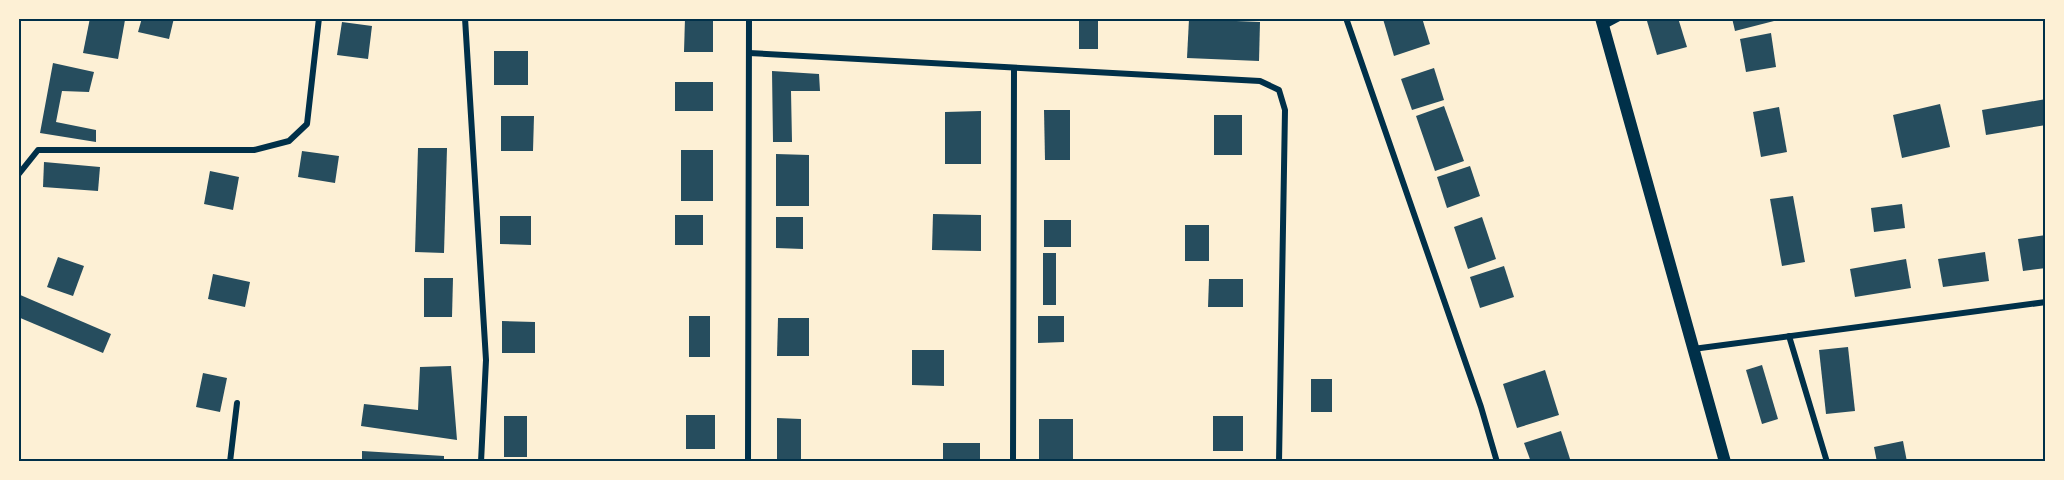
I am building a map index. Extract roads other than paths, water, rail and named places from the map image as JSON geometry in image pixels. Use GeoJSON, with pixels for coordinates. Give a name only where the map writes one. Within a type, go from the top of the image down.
{"type":"FeatureCollection","features":[{"type":"Feature","properties":{"kind":"main road"},"geometry":{"type":"LineString","coordinates":[[1602,22],[1725,462]]}},
{"type":"Feature","properties":{"kind":"street"},"geometry":{"type":"LineString","coordinates":[[18,176],[38,150],[254,150],[289,141],[307,124],[319,18]]}},
{"type":"Feature","properties":{"kind":"street"},"geometry":{"type":"LineString","coordinates":[[465,18],[486,360],[482,462]]}},
{"type":"Feature","properties":{"kind":"street"},"geometry":{"type":"LineString","coordinates":[[748,462],[749,18]]}},
{"type":"Feature","properties":{"kind":"street"},"geometry":{"type":"LineString","coordinates":[[1346,18],[1497,462]]}},
{"type":"Feature","properties":{"kind":"street"},"geometry":{"type":"LineString","coordinates":[[1602,22],[1619,18]]}},
{"type":"Feature","properties":{"kind":"street"},"geometry":{"type":"LineString","coordinates":[[749,53],[1260,81],[1279,90],[1285,110],[1279,462]]}},
{"type":"Feature","properties":{"kind":"street"},"geometry":{"type":"LineString","coordinates":[[1013,462],[1014,68]]}},
{"type":"Feature","properties":{"kind":"street"},"geometry":{"type":"LineString","coordinates":[[1693,349],[2046,302]]}},
{"type":"Feature","properties":{"kind":"street"},"geometry":{"type":"LineString","coordinates":[[1788,336],[1827,462]]}},
{"type":"Feature","properties":{"kind":"street"},"geometry":{"type":"LineString","coordinates":[[230,462],[237,403]]}}]}
